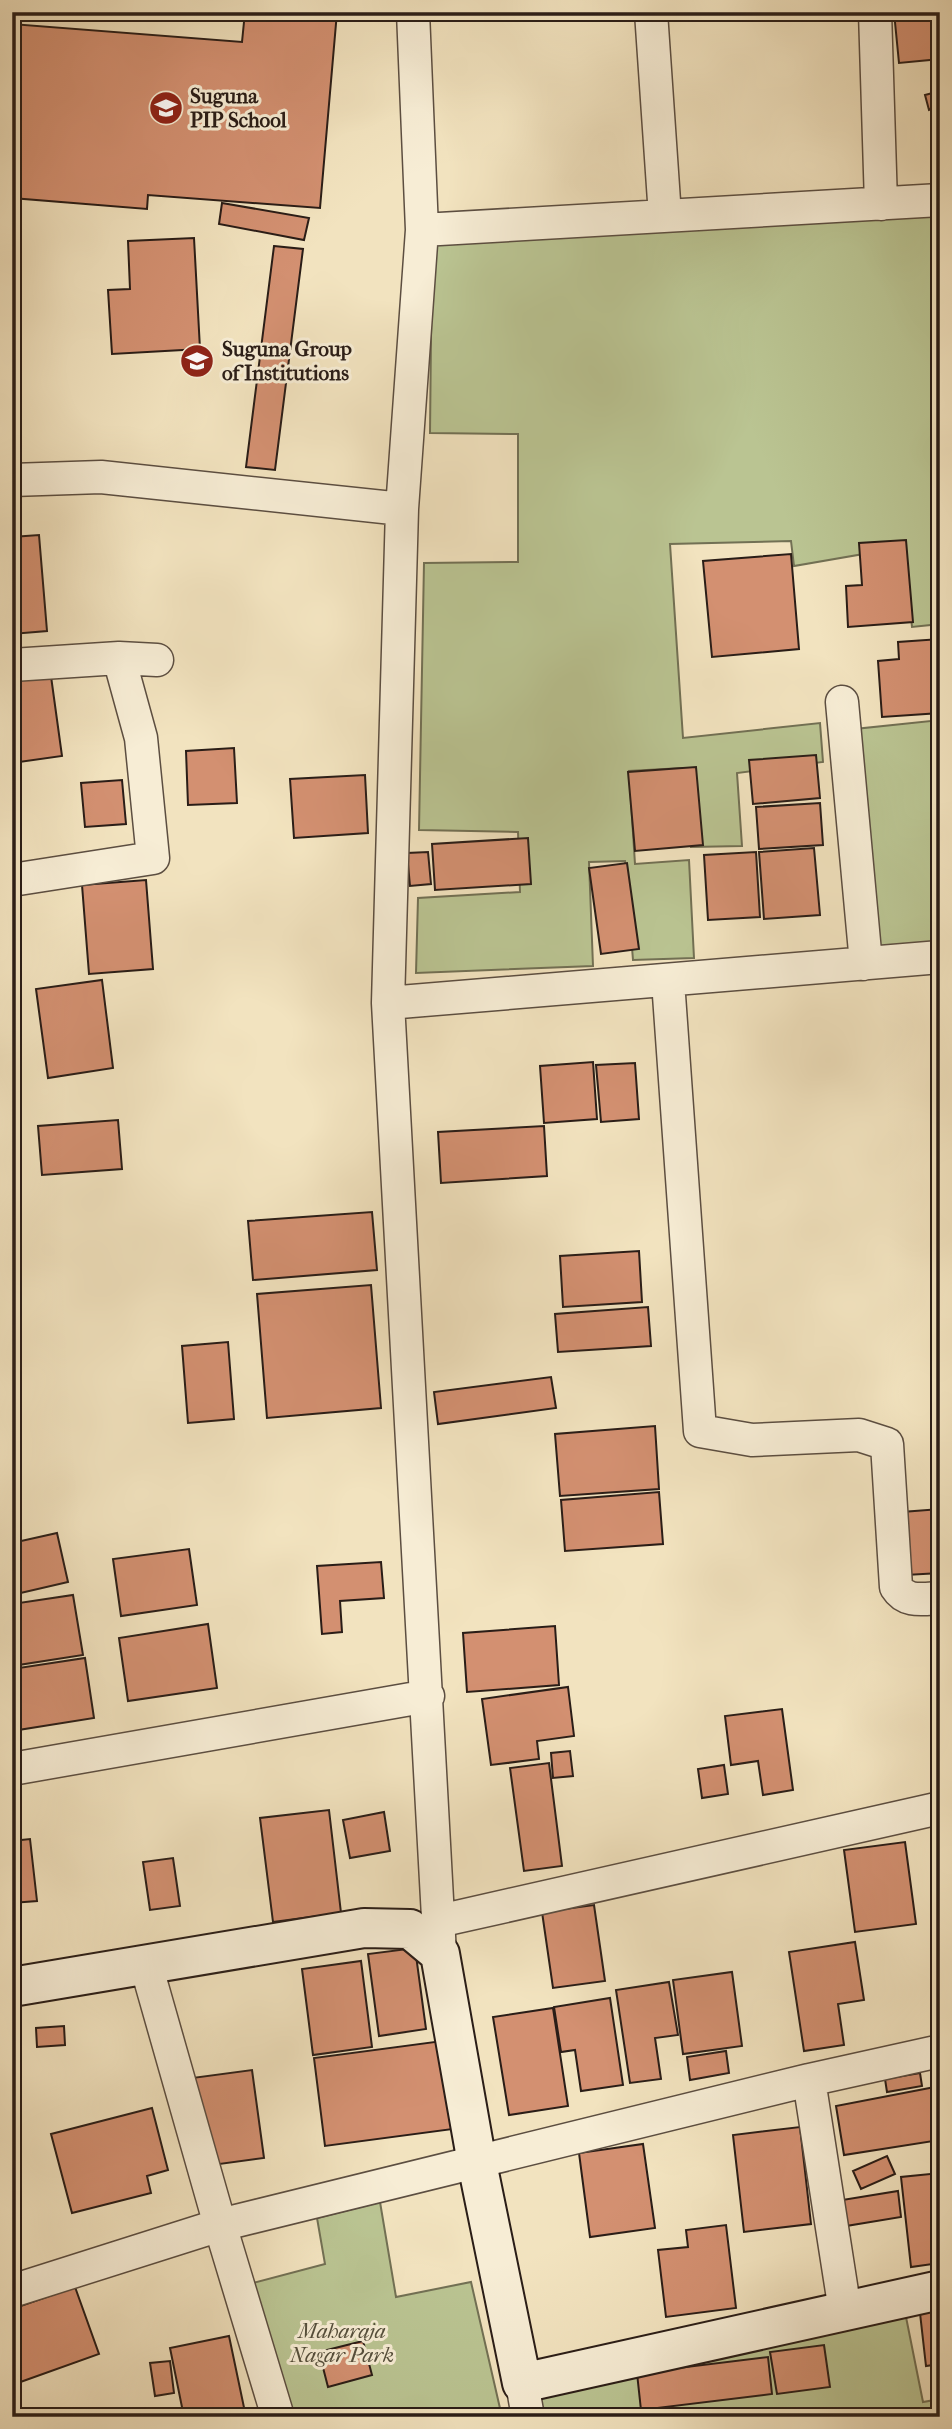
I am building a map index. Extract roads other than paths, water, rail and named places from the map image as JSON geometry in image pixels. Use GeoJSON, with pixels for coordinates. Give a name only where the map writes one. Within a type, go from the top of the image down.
{"type":"FeatureCollection","features":[{"type":"Feature","properties":{"kind":"street"},"geometry":{"type":"LineString","coordinates":[[413,12],[422,230],[402,509],[388,1003],[428,1696],[439,1937],[477,2163],[525,2400],[845,2311],[940,2290]]}},
{"type":"Feature","properties":{"kind":"street"},"geometry":{"type":"LineString","coordinates":[[651,12],[666,216]]}},
{"type":"Feature","properties":{"kind":"street"},"geometry":{"type":"LineString","coordinates":[[875,12],[881,204]]}},
{"type":"Feature","properties":{"kind":"street"},"geometry":{"type":"LineString","coordinates":[[422,230],[940,201]]}},
{"type":"Feature","properties":{"kind":"street"},"geometry":{"type":"LineString","coordinates":[[12,480],[101,477],[402,509]]}},
{"type":"Feature","properties":{"kind":"street"},"geometry":{"type":"LineString","coordinates":[[12,665],[63,659],[156,660]]}},
{"type":"Feature","properties":{"kind":"street"},"geometry":{"type":"LineString","coordinates":[[12,880],[153,858],[141,738],[119,659]]}},
{"type":"Feature","properties":{"kind":"street"},"geometry":{"type":"LineString","coordinates":[[842,702],[866,963],[863,964]]}},
{"type":"Feature","properties":{"kind":"street"},"geometry":{"type":"LineString","coordinates":[[388,1003],[940,957]]}},
{"type":"Feature","properties":{"kind":"street"},"geometry":{"type":"LineString","coordinates":[[668,981],[700,1431],[752,1440],[859,1435],[887,1444],[896,1587],[902,1596],[913,1600],[940,1598]]}},
{"type":"Feature","properties":{"kind":"street"},"geometry":{"type":"LineString","coordinates":[[12,1769],[428,1696]]}},
{"type":"Feature","properties":{"kind":"street"},"geometry":{"type":"LineString","coordinates":[[12,1987],[364,1928],[410,1929],[439,1937],[940,1808]]}},
{"type":"Feature","properties":{"kind":"street"},"geometry":{"type":"LineString","coordinates":[[146,1965],[278,2417]]}},
{"type":"Feature","properties":{"kind":"street"},"geometry":{"type":"LineString","coordinates":[[12,2291],[220,2225],[809,2080],[940,2051]]}},
{"type":"Feature","properties":{"kind":"street"},"geometry":{"type":"LineString","coordinates":[[809,2080],[845,2311]]}},
{"type":"Feature","properties":{"kind":"place","name":"Suguna PIP School"},"geometry":{"type":"Point","coordinates":[166,108]}},
{"type":"Feature","properties":{"kind":"place","name":"Suguna Group of Institutions"},"geometry":{"type":"Point","coordinates":[197,361]}},
{"type":"Feature","properties":{"kind":"park label","name":"Maharaja Nagar Park"},"geometry":{"type":"Point","coordinates":[342,2343]}}]}
